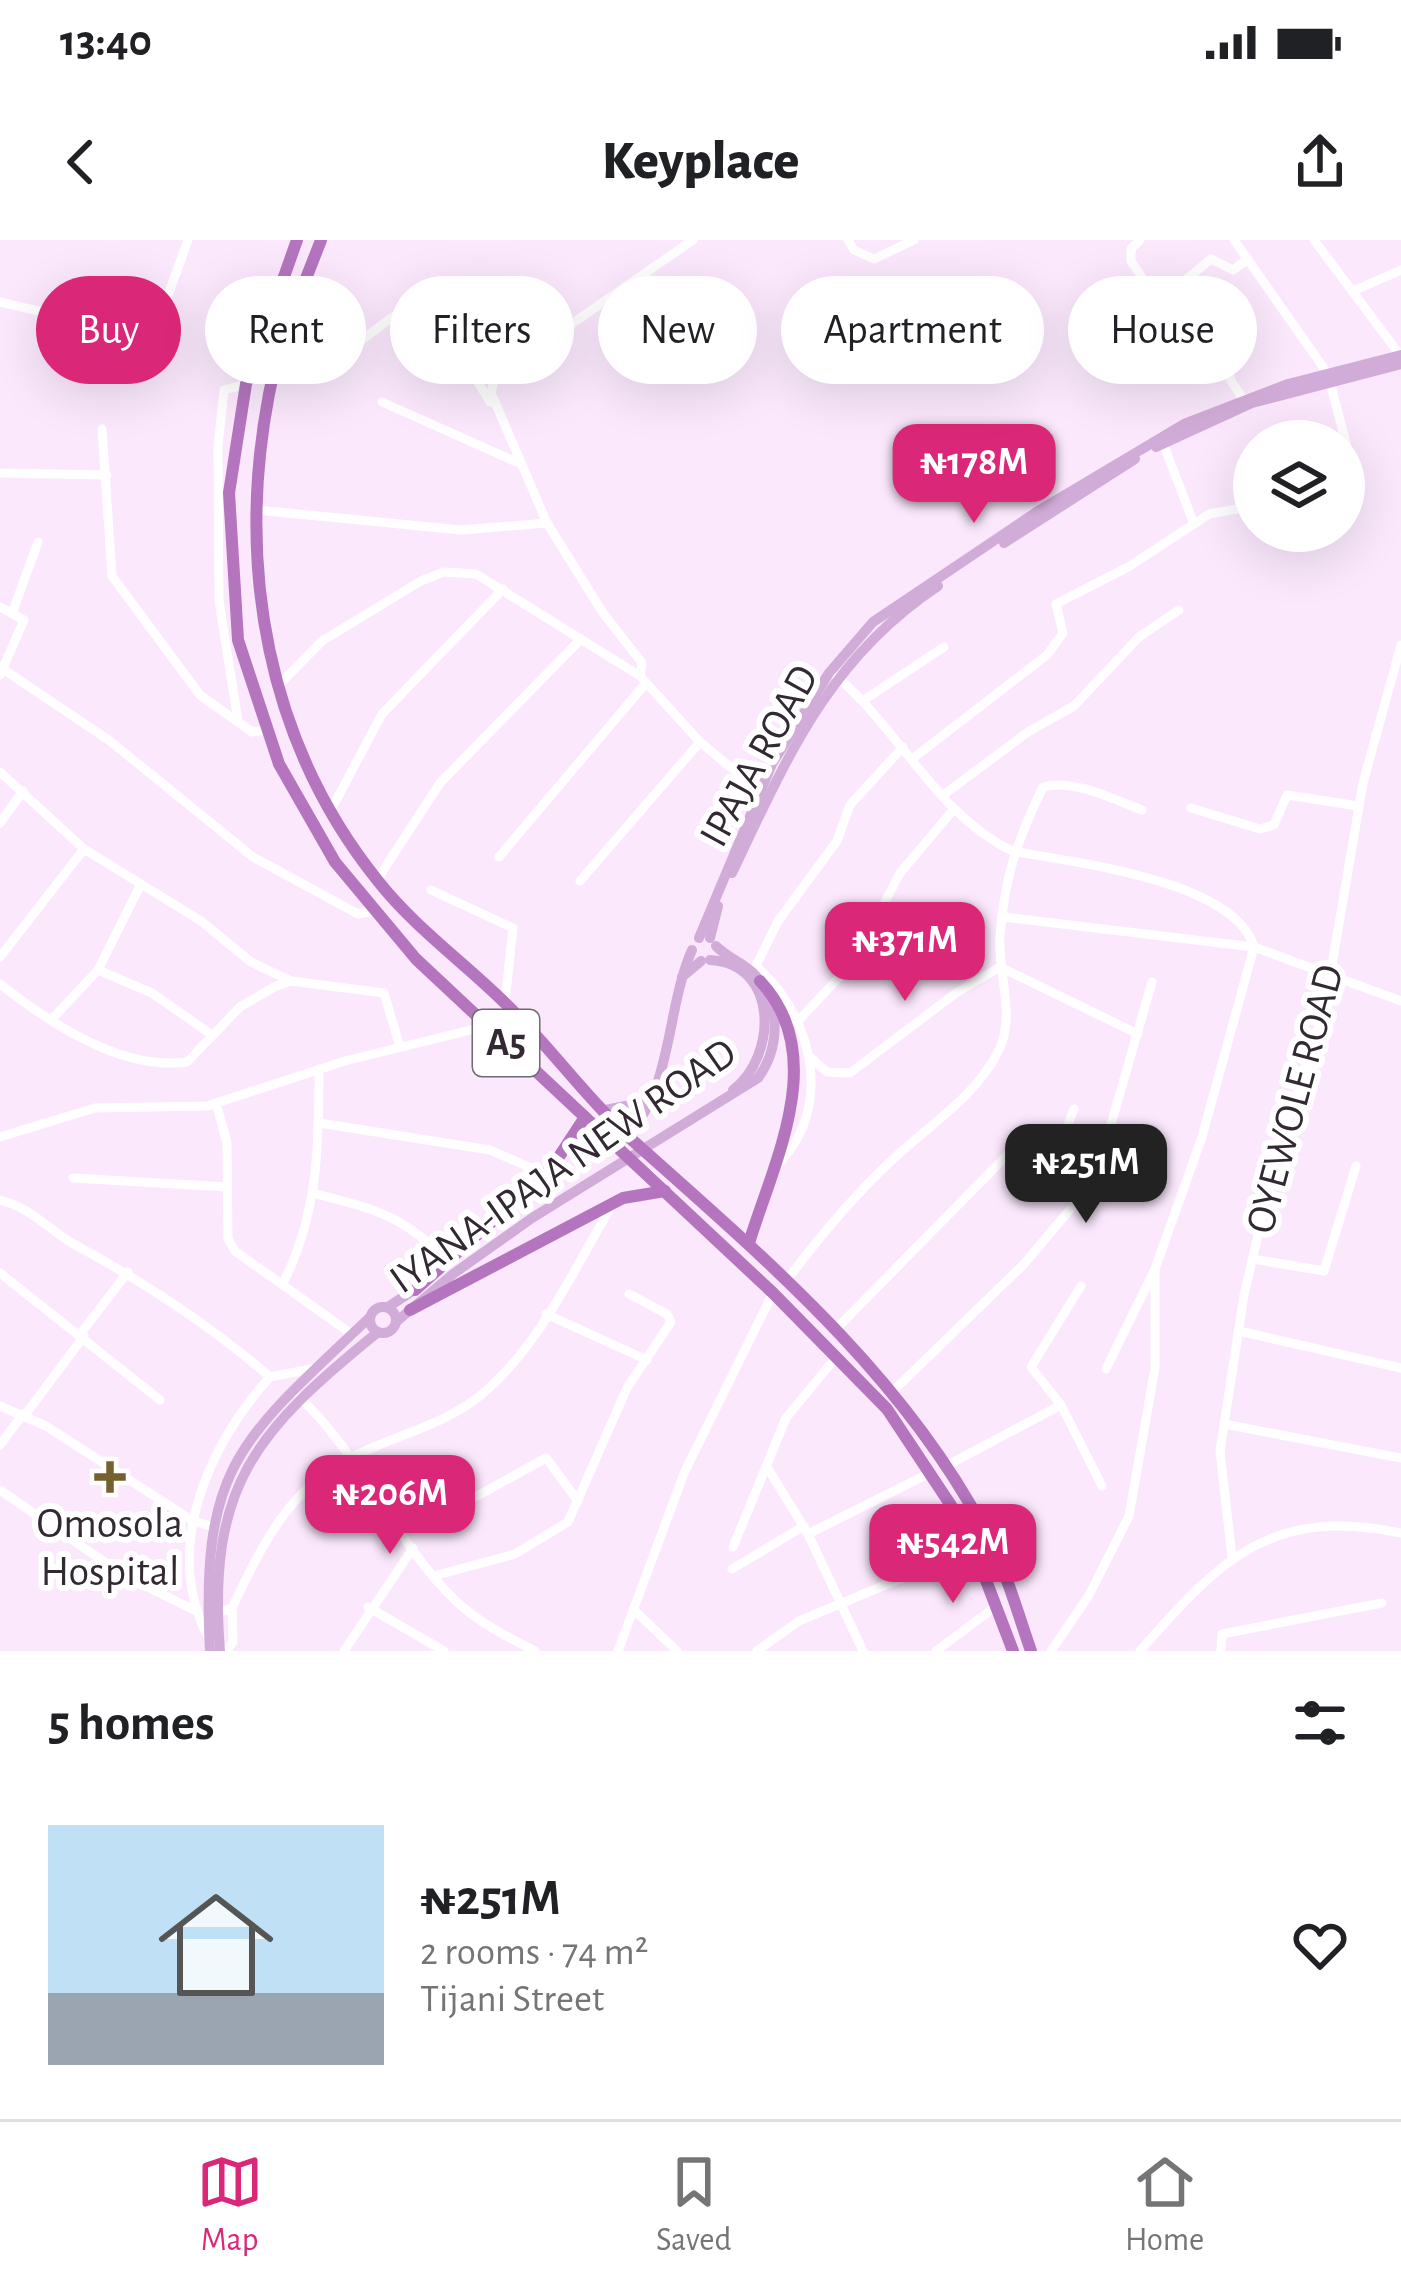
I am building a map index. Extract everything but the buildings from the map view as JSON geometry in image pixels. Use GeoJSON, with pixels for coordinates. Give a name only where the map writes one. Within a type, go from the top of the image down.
{"type":"FeatureCollection","features":[{"type":"Feature","properties":{"kind":"highway","name":"A5"},"geometry":{"type":"LineString","coordinates":[[282,276],[294,240]]}},
{"type":"Feature","properties":{"kind":"highway","name":"A5"},"geometry":{"type":"LineString","coordinates":[[307,276],[321,240]]}},
{"type":"Feature","properties":{"kind":"highway","name":"A5"},"geometry":{"type":"LineString","coordinates":[[246,384],[233,443],[228,544],[238,640],[266,730],[335,862],[448,994],[773,1293],[886,1409],[974,1548],[1013,1651]]}},
{"type":"Feature","properties":{"kind":"highway","name":"A5"},"geometry":{"type":"LineString","coordinates":[[272,384],[256,510],[259,592],[277,687],[330,812],[377,880],[430,938],[505,1002],[628,1136],[837,1328],[946,1466],[994,1550],[1031,1651]]}},
{"type":"Feature","properties":{"kind":"highway"},"geometry":{"type":"LineString","coordinates":[[749,1243],[792,1103],[794,1048],[778,1003],[756,973]]}},
{"type":"Feature","properties":{"kind":"highway"},"geometry":{"type":"LineString","coordinates":[[415,1290],[545,1174],[585,1117]]}},
{"type":"Feature","properties":{"kind":"highway"},"geometry":{"type":"LineString","coordinates":[[410,1310],[614,1202],[664,1191]]}},
{"type":"Feature","properties":{"kind":"main road","name":"IPAJA ROAD"},"geometry":{"type":"LineString","coordinates":[[763,794],[837,677],[907,608],[1202,419],[1401,355]]}},
{"type":"Feature","properties":{"kind":"main road","name":"IPAJA ROAD"},"geometry":{"type":"LineString","coordinates":[[628,1136],[650,1101],[679,980],[705,949],[763,794],[816,692],[873,622],[1093,477],[1202,419],[1243,399],[1401,364]]}},
{"type":"Feature","properties":{"kind":"main road"},"geometry":{"type":"LineString","coordinates":[[705,949],[756,973]]}},
{"type":"Feature","properties":{"kind":"main road","name":"IYANA-IPAJA NEW ROAD"},"geometry":{"type":"LineString","coordinates":[[672,1131],[740,1084],[753,1071],[765,1042],[766,1016],[750,981],[705,949]]}},
{"type":"Feature","properties":{"kind":"main road","name":"IYANA-IPAJA NEW ROAD"},"geometry":{"type":"LineString","coordinates":[[388,1307],[606,1169],[737,1096],[766,1067],[776,1026],[756,973]]}},
{"type":"Feature","properties":{"kind":"main road"},"geometry":{"type":"LineString","coordinates":[[605,1111],[650,1101]]}},
{"type":"Feature","properties":{"kind":"main road","name":"IYANA-IPAJA NEW ROAD"},"geometry":{"type":"LineString","coordinates":[[396,1322],[494,1245],[606,1169]]}},
{"type":"Feature","properties":{"kind":"main road"},"geometry":{"type":"LineString","coordinates":[[388,1307],[396,1322],[391,1330],[378,1332],[369,1318],[374,1310],[388,1307]]}},
{"type":"Feature","properties":{"kind":"main road","name":"IYANA-IPAJA NEW ROAD"},"geometry":{"type":"LineString","coordinates":[[206,1612],[214,1527],[224,1482],[250,1436],[288,1392],[369,1318]]}},
{"type":"Feature","properties":{"kind":"main road","name":"IYANA-IPAJA NEW ROAD"},"geometry":{"type":"LineString","coordinates":[[206,1612],[235,1493],[266,1434],[298,1397],[378,1332]]}},
{"type":"Feature","properties":{"kind":"main road"},"geometry":{"type":"LineString","coordinates":[[206,1612],[210,1645]]}},
{"type":"Feature","properties":{"kind":"main road"},"geometry":{"type":"LineString","coordinates":[[206,1612],[223,1651]]}},
{"type":"Feature","properties":{"kind":"street"},"geometry":{"type":"LineString","coordinates":[[0,302],[88,318],[148,320],[162,312],[188,240]]}},
{"type":"Feature","properties":{"kind":"street"},"geometry":{"type":"LineString","coordinates":[[491,404],[495,376],[693,240]]}},
{"type":"Feature","properties":{"kind":"street"},"geometry":{"type":"LineString","coordinates":[[848,240],[864,257],[874,259],[914,240]]}},
{"type":"Feature","properties":{"kind":"street"},"geometry":{"type":"LineString","coordinates":[[1234,240],[1329,377],[1340,420]]}},
{"type":"Feature","properties":{"kind":"street"},"geometry":{"type":"LineString","coordinates":[[1314,240],[1401,355]]}},
{"type":"Feature","properties":{"kind":"street"},"geometry":{"type":"LineString","coordinates":[[1136,241],[1131,261],[1141,276]]}},
{"type":"Feature","properties":{"kind":"street"},"geometry":{"type":"LineString","coordinates":[[1243,399],[1231,381],[1224,346],[1187,279],[1210,260],[1233,270],[1248,259]]}},
{"type":"Feature","properties":{"kind":"street"},"geometry":{"type":"LineString","coordinates":[[1353,291],[1401,269]]}},
{"type":"Feature","properties":{"kind":"street"},"geometry":{"type":"LineString","coordinates":[[366,339],[429,302],[491,404],[547,523],[603,614],[642,663],[643,679],[499,857]]}},
{"type":"Feature","properties":{"kind":"street"},"geometry":{"type":"LineString","coordinates":[[238,722],[219,601],[218,446],[224,390],[246,384]]}},
{"type":"Feature","properties":{"kind":"street"},"geometry":{"type":"LineString","coordinates":[[382,402],[520,464]]}},
{"type":"Feature","properties":{"kind":"street"},"geometry":{"type":"LineString","coordinates":[[102,428],[108,552],[120,592],[200,695],[252,732],[266,730]]}},
{"type":"Feature","properties":{"kind":"street"},"geometry":{"type":"LineString","coordinates":[[1163,443],[1194,524]]}},
{"type":"Feature","properties":{"kind":"street"},"geometry":{"type":"LineString","coordinates":[[0,473],[106,475]]}},
{"type":"Feature","properties":{"kind":"street"},"geometry":{"type":"LineString","coordinates":[[256,510],[461,530],[547,523]]}},
{"type":"Feature","properties":{"kind":"street"},"geometry":{"type":"LineString","coordinates":[[913,759],[1047,655],[1063,634],[1056,604],[1209,514],[1233,510]]}},
{"type":"Feature","properties":{"kind":"street"},"geometry":{"type":"LineString","coordinates":[[13,611],[38,542]]}},
{"type":"Feature","properties":{"kind":"street"},"geometry":{"type":"LineString","coordinates":[[277,687],[304,665],[322,641],[421,580],[464,572],[503,589],[643,679],[700,742],[763,794]]}},
{"type":"Feature","properties":{"kind":"street"},"geometry":{"type":"LineString","coordinates":[[330,812],[382,714],[503,589]]}},
{"type":"Feature","properties":{"kind":"street"},"geometry":{"type":"LineString","coordinates":[[0,608],[24,620],[1,670],[110,740],[273,870],[358,914],[374,911]]}},
{"type":"Feature","properties":{"kind":"street"},"geometry":{"type":"LineString","coordinates":[[942,796],[1028,732],[1074,706],[1139,637],[1179,610]]}},
{"type":"Feature","properties":{"kind":"street"},"geometry":{"type":"LineString","coordinates":[[377,880],[440,783],[579,641]]}},
{"type":"Feature","properties":{"kind":"street","name":"OYEWOLE ROAD"},"geometry":{"type":"LineString","coordinates":[[1232,1557],[1221,1477],[1223,1424],[1239,1331],[1276,1155],[1331,976],[1358,806],[1401,645]]}},
{"type":"Feature","properties":{"kind":"street"},"geometry":{"type":"LineString","coordinates":[[864,700],[944,647]]}},
{"type":"Feature","properties":{"kind":"street"},"geometry":{"type":"LineString","coordinates":[[837,677],[864,700],[942,796],[982,835],[1012,850],[1214,900],[1248,927],[1254,947],[1202,1137],[1156,1269],[1106,1370]]}},
{"type":"Feature","properties":{"kind":"street"},"geometry":{"type":"LineString","coordinates":[[580,880],[700,742]]}},
{"type":"Feature","properties":{"kind":"street"},"geometry":{"type":"LineString","coordinates":[[775,1167],[795,1148],[806,1119],[809,1056],[800,1019],[756,973],[778,921],[837,841],[850,805],[903,747]]}},
{"type":"Feature","properties":{"kind":"street"},"geometry":{"type":"LineString","coordinates":[[0,772],[84,849],[139,888],[201,921],[251,962],[292,981],[384,993],[400,1047]]}},
{"type":"Feature","properties":{"kind":"street"},"geometry":{"type":"LineString","coordinates":[[788,1279],[823,1232],[976,1084],[998,1053],[1006,1012],[1000,967],[1012,850],[1047,785],[1102,795],[1142,810]]}},
{"type":"Feature","properties":{"kind":"street"},"geometry":{"type":"LineString","coordinates":[[0,823],[23,791]]}},
{"type":"Feature","properties":{"kind":"street"},"geometry":{"type":"LineString","coordinates":[[1191,808],[1260,829],[1274,825],[1287,795],[1358,806]]}},
{"type":"Feature","properties":{"kind":"street"},"geometry":{"type":"LineString","coordinates":[[800,1019],[854,961],[901,873],[954,808]]}},
{"type":"Feature","properties":{"kind":"street"},"geometry":{"type":"LineString","coordinates":[[0,957],[84,849]]}},
{"type":"Feature","properties":{"kind":"street"},"geometry":{"type":"LineString","coordinates":[[53,1018],[98,970],[139,888]]}},
{"type":"Feature","properties":{"kind":"street"},"geometry":{"type":"LineString","coordinates":[[431,890],[513,928],[505,1002]]}},
{"type":"Feature","properties":{"kind":"street"},"geometry":{"type":"LineString","coordinates":[[1003,917],[1254,947],[1401,1001]]}},
{"type":"Feature","properties":{"kind":"street"},"geometry":{"type":"LineString","coordinates":[[809,1056],[827,1072],[850,1073],[956,993],[1000,967]]}},
{"type":"Feature","properties":{"kind":"street"},"geometry":{"type":"LineString","coordinates":[[1000,967],[1138,1034]]}},
{"type":"Feature","properties":{"kind":"street"},"geometry":{"type":"LineString","coordinates":[[98,970],[152,992],[212,1035]]}},
{"type":"Feature","properties":{"kind":"street"},"geometry":{"type":"LineString","coordinates":[[0,984],[123,1055],[173,1064],[187,1062],[253,997],[292,981]]}},
{"type":"Feature","properties":{"kind":"street"},"geometry":{"type":"LineString","coordinates":[[890,1394],[1024,1264],[1095,1180],[1151,982]]}},
{"type":"Feature","properties":{"kind":"street"},"geometry":{"type":"LineString","coordinates":[[0,1137],[95,1108],[194,1109],[487,1026]]}},
{"type":"Feature","properties":{"kind":"street"},"geometry":{"type":"LineString","coordinates":[[282,1285],[299,1252],[313,1193],[319,1070]]}},
{"type":"Feature","properties":{"kind":"street"},"geometry":{"type":"LineString","coordinates":[[216,1103],[227,1143],[228,1239],[353,1335]]}},
{"type":"Feature","properties":{"kind":"street"},"geometry":{"type":"LineString","coordinates":[[837,1328],[1029,1134],[1063,1138],[1074,1109]]}},
{"type":"Feature","properties":{"kind":"street"},"geometry":{"type":"LineString","coordinates":[[319,1123],[490,1150],[545,1174]]}},
{"type":"Feature","properties":{"kind":"street"},"geometry":{"type":"LineString","coordinates":[[1253,1259],[1324,1271],[1356,1166]]}},
{"type":"Feature","properties":{"kind":"street"},"geometry":{"type":"LineString","coordinates":[[73,1178],[227,1187]]}},
{"type":"Feature","properties":{"kind":"street"},"geometry":{"type":"LineString","coordinates":[[313,1193],[400,1219],[419,1230],[445,1260]]}},
{"type":"Feature","properties":{"kind":"street"},"geometry":{"type":"LineString","coordinates":[[0,1200],[26,1208],[78,1247],[128,1272],[270,1377]]}},
{"type":"Feature","properties":{"kind":"street"},"geometry":{"type":"LineString","coordinates":[[223,1651],[232,1645],[232,1608],[278,1516],[349,1458],[477,1398],[523,1353],[614,1202]]}},
{"type":"Feature","properties":{"kind":"street"},"geometry":{"type":"LineString","coordinates":[[1051,1651],[1088,1597],[1129,1516],[1155,1368],[1156,1269]]}},
{"type":"Feature","properties":{"kind":"street"},"geometry":{"type":"LineString","coordinates":[[0,1444],[128,1272]]}},
{"type":"Feature","properties":{"kind":"street"},"geometry":{"type":"LineString","coordinates":[[1,1278],[82,1335],[160,1400]]}},
{"type":"Feature","properties":{"kind":"street"},"geometry":{"type":"LineString","coordinates":[[1081,1286],[1031,1367],[1061,1405],[1102,1486]]}},
{"type":"Feature","properties":{"kind":"street"},"geometry":{"type":"LineString","coordinates":[[618,1651],[685,1471],[773,1293]]}},
{"type":"Feature","properties":{"kind":"street"},"geometry":{"type":"LineString","coordinates":[[434,1576],[535,1545],[568,1522],[627,1388],[671,1322],[667,1314],[629,1294]]}},
{"type":"Feature","properties":{"kind":"street"},"geometry":{"type":"LineString","coordinates":[[546,1314],[647,1360]]}},
{"type":"Feature","properties":{"kind":"street"},"geometry":{"type":"LineString","coordinates":[[1239,1331],[1401,1367]]}},
{"type":"Feature","properties":{"kind":"street"},"geometry":{"type":"LineString","coordinates":[[733,1546],[786,1418],[837,1356]]}},
{"type":"Feature","properties":{"kind":"street"},"geometry":{"type":"LineString","coordinates":[[206,1612],[189,1592],[194,1520],[217,1448],[270,1377],[298,1367],[318,1368]]}},
{"type":"Feature","properties":{"kind":"street"},"geometry":{"type":"LineString","coordinates":[[298,1397],[458,1604],[535,1651]]}},
{"type":"Feature","properties":{"kind":"street"},"geometry":{"type":"LineString","coordinates":[[946,1466],[1061,1405]]}},
{"type":"Feature","properties":{"kind":"street"},"geometry":{"type":"LineString","coordinates":[[0,1406],[24,1414],[194,1520],[214,1527]]}},
{"type":"Feature","properties":{"kind":"street"},"geometry":{"type":"LineString","coordinates":[[1223,1424],[1401,1458]]}},
{"type":"Feature","properties":{"kind":"street"},"geometry":{"type":"LineString","coordinates":[[398,1529],[479,1496],[546,1458],[578,1501]]}},
{"type":"Feature","properties":{"kind":"street"},"geometry":{"type":"LineString","coordinates":[[767,1467],[806,1530],[863,1651]]}},
{"type":"Feature","properties":{"kind":"street"},"geometry":{"type":"LineString","coordinates":[[732,1569],[930,1473]]}},
{"type":"Feature","properties":{"kind":"street"},"geometry":{"type":"LineString","coordinates":[[0,1490],[125,1576],[206,1612],[232,1608]]}},
{"type":"Feature","properties":{"kind":"street"},"geometry":{"type":"LineString","coordinates":[[1140,1651],[1232,1557],[1309,1524],[1340,1522],[1401,1533]]}},
{"type":"Feature","properties":{"kind":"street"},"geometry":{"type":"LineString","coordinates":[[757,1651],[799,1622],[974,1548]]}},
{"type":"Feature","properties":{"kind":"street"},"geometry":{"type":"LineString","coordinates":[[344,1651],[368,1607],[413,1549]]}},
{"type":"Feature","properties":{"kind":"street"},"geometry":{"type":"LineString","coordinates":[[1221,1651],[1222,1634],[1382,1603]]}},
{"type":"Feature","properties":{"kind":"street"},"geometry":{"type":"LineString","coordinates":[[936,1651],[998,1605]]}},
{"type":"Feature","properties":{"kind":"street"},"geometry":{"type":"LineString","coordinates":[[368,1607],[444,1651]]}},
{"type":"Feature","properties":{"kind":"street"},"geometry":{"type":"LineString","coordinates":[[635,1611],[677,1651]]}},
{"type":"Feature","properties":{"kind":"place","name":"Omosola Hospital"},"geometry":{"type":"Point","coordinates":[110,1477]}}]}
